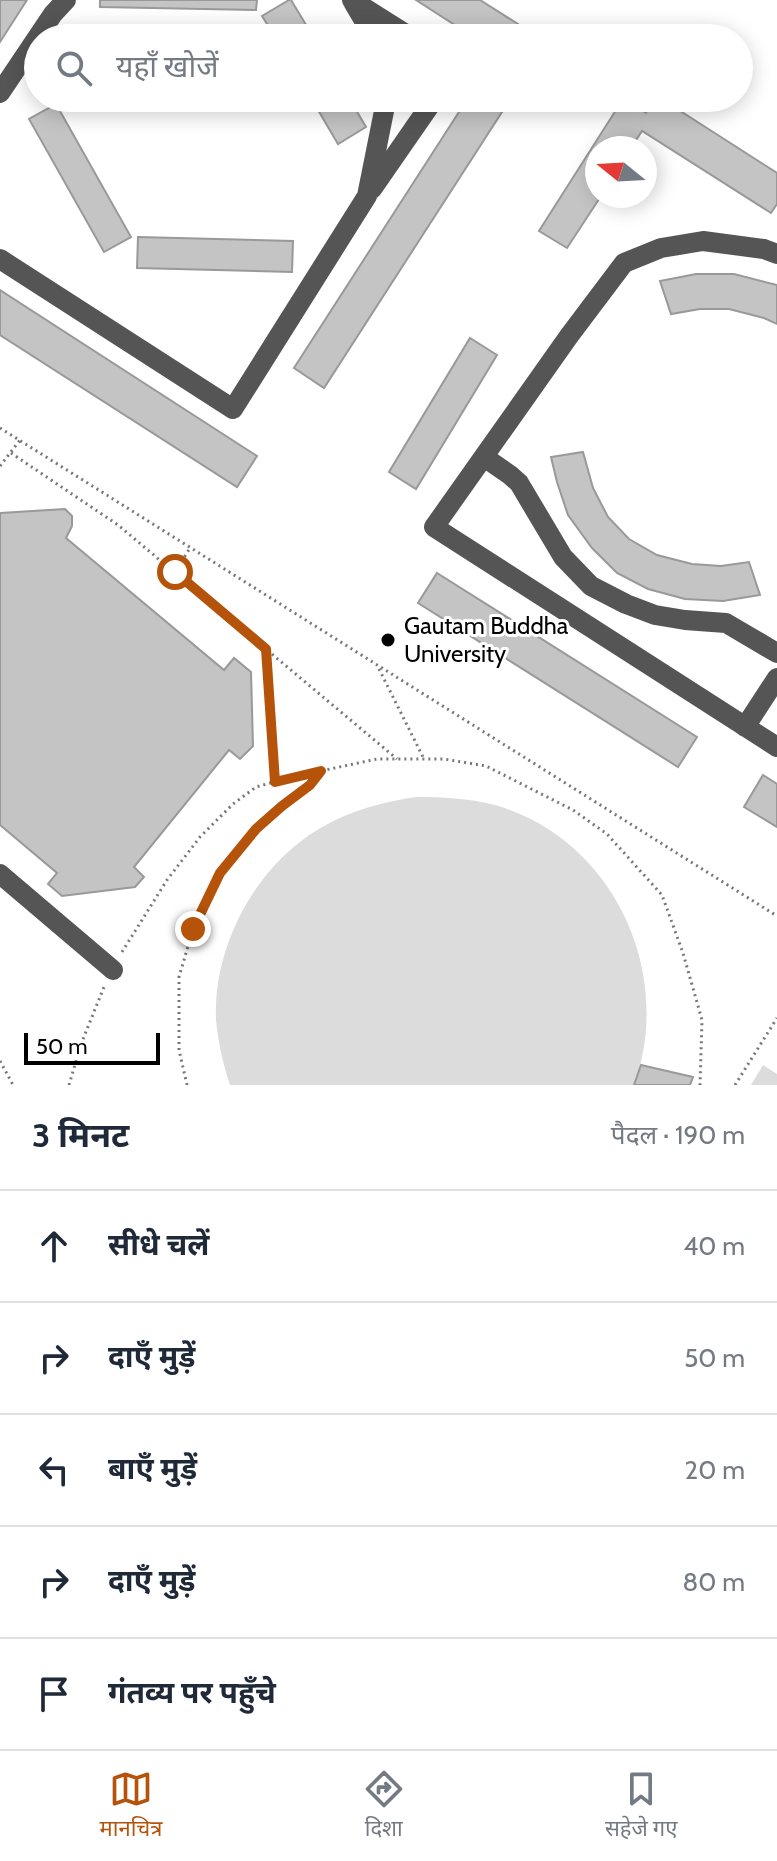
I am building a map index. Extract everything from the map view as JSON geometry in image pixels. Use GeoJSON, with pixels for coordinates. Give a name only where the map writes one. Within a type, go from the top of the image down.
{"type":"FeatureCollection","features":[{"type":"Feature","properties":{"kind":"lane"},"geometry":{"type":"LineString","coordinates":[[366,24],[352,0],[390,24]]}},
{"type":"Feature","properties":{"kind":"lane"},"geometry":{"type":"LineString","coordinates":[[47,24],[60,5]]}},
{"type":"Feature","properties":{"kind":"lane"},"geometry":{"type":"LineString","coordinates":[[0,93],[24,58]]}},
{"type":"Feature","properties":{"kind":"lane"},"geometry":{"type":"LineString","coordinates":[[367,196],[384,112]]}},
{"type":"Feature","properties":{"kind":"lane"},"geometry":{"type":"LineString","coordinates":[[0,259],[233,409],[367,196],[425,112]]}},
{"type":"Feature","properties":{"kind":"lane"},"geometry":{"type":"LineString","coordinates":[[777,254],[764,249],[703,241],[661,248],[624,263],[434,527],[777,747]]}},
{"type":"Feature","properties":{"kind":"lane"},"geometry":{"type":"LineString","coordinates":[[484,457],[519,483],[563,557],[591,586],[655,615],[726,623],[777,653]]}},
{"type":"Feature","properties":{"kind":"lane"},"geometry":{"type":"LineString","coordinates":[[745,727],[777,678]]}},
{"type":"Feature","properties":{"kind":"lane"},"geometry":{"type":"LineString","coordinates":[[0,874],[113,970]]}},
{"type":"Feature","properties":{"kind":"path"},"geometry":{"type":"LineString","coordinates":[[0,428],[777,916]]}},
{"type":"Feature","properties":{"kind":"path"},"geometry":{"type":"LineString","coordinates":[[0,466],[20,440]]}},
{"type":"Feature","properties":{"kind":"path"},"geometry":{"type":"LineString","coordinates":[[11,453],[118,525],[397,759]]}},
{"type":"Feature","properties":{"kind":"path"},"geometry":{"type":"LineString","coordinates":[[175,572],[190,548]]}},
{"type":"Feature","properties":{"kind":"path"},"geometry":{"type":"LineString","coordinates":[[266,649],[275,782]]}},
{"type":"Feature","properties":{"kind":"path"},"geometry":{"type":"LineString","coordinates":[[377,666],[424,759]]}},
{"type":"Feature","properties":{"kind":"path"},"geometry":{"type":"LineString","coordinates":[[69,1085],[97,1002],[129,938],[200,837],[233,804],[256,787],[377,759],[444,759],[486,766],[573,810],[607,834],[662,895],[702,1020],[700,1085]]}},
{"type":"Feature","properties":{"kind":"path"},"geometry":{"type":"LineString","coordinates":[[187,1085],[179,1050],[179,977],[193,929],[220,873],[256,829],[310,785],[321,771]]}},
{"type":"Feature","properties":{"kind":"path"},"geometry":{"type":"LineString","coordinates":[[735,1085],[777,1018]]}},
{"type":"Feature","properties":{"kind":"path"},"geometry":{"type":"LineString","coordinates":[[0,1061],[13,1085]]}},
{"type":"Feature","properties":{"kind":"shaded area"},"geometry":{"type":"Polygon","coordinates":[[[416,797],[456,798],[495,805],[537,822],[572,847],[602,879],[624,915],[639,956],[646,998],[645,1042],[634,1085],[230,1085],[217,1028],[217,989],[223,958],[248,901],[288,852],[313,833],[358,811],[416,797]]]}},
{"type":"Feature","properties":{"kind":"shaded area"},"geometry":{"type":"Polygon","coordinates":[[[763,1065],[777,1074],[777,1085],[751,1085],[763,1065]]]}},
{"type":"Feature","properties":{"kind":"building"},"geometry":{"type":"Polygon","coordinates":[[[0,0],[27,0],[0,42],[0,0]]]}},
{"type":"Feature","properties":{"kind":"building"},"geometry":{"type":"Polygon","coordinates":[[[100,0],[257,0],[256,10],[100,7],[100,0]]]}},
{"type":"Feature","properties":{"kind":"building"},"geometry":{"type":"Polygon","coordinates":[[[291,0],[306,24],[267,24],[262,16],[291,0]]]}},
{"type":"Feature","properties":{"kind":"building"},"geometry":{"type":"Polygon","coordinates":[[[416,0],[480,0],[518,24],[453,24],[416,0]]]}},
{"type":"Feature","properties":{"kind":"building"},"geometry":{"type":"Polygon","coordinates":[[[42,112],[61,112],[131,237],[104,252],[29,119],[42,112]]]}},
{"type":"Feature","properties":{"kind":"building"},"geometry":{"type":"Polygon","coordinates":[[[319,112],[357,112],[366,127],[338,144],[319,112]]]}},
{"type":"Feature","properties":{"kind":"building"},"geometry":{"type":"Polygon","coordinates":[[[459,112],[502,112],[324,388],[294,368],[459,112]]]}},
{"type":"Feature","properties":{"kind":"building"},"geometry":{"type":"Polygon","coordinates":[[[615,112],[682,112],[777,173],[777,204],[771,213],[657,141],[657,136],[642,131],[639,136],[599,136],[615,112]]]}},
{"type":"Feature","properties":{"kind":"building"},"geometry":{"type":"Polygon","coordinates":[[[585,159],[585,208],[593,208],[567,248],[539,231],[585,159]]]}},
{"type":"Feature","properties":{"kind":"building"},"geometry":{"type":"Polygon","coordinates":[[[138,237],[293,241],[292,272],[137,268],[138,237]]]}},
{"type":"Feature","properties":{"kind":"building"},"geometry":{"type":"Polygon","coordinates":[[[696,274],[734,274],[777,285],[777,324],[729,309],[700,309],[671,314],[660,281],[696,274]]]}},
{"type":"Feature","properties":{"kind":"building"},"geometry":{"type":"Polygon","coordinates":[[[0,290],[257,456],[237,487],[0,335],[0,290]]]}},
{"type":"Feature","properties":{"kind":"building"},"geometry":{"type":"Polygon","coordinates":[[[470,338],[497,355],[416,489],[389,472],[470,338]]]}},
{"type":"Feature","properties":{"kind":"building"},"geometry":{"type":"Polygon","coordinates":[[[583,452],[593,488],[608,517],[629,539],[657,555],[692,564],[721,566],[749,562],[760,595],[723,601],[685,599],[648,589],[617,573],[592,548],[568,515],[557,482],[551,457],[583,452]]]}},
{"type":"Feature","properties":{"kind":"building"},"geometry":{"type":"Polygon","coordinates":[[[65,509],[72,516],[72,526],[66,538],[224,670],[234,658],[251,672],[253,746],[240,759],[229,750],[134,867],[144,877],[135,887],[62,896],[48,884],[57,873],[0,825],[0,513],[65,509]]]}},
{"type":"Feature","properties":{"kind":"building"},"geometry":{"type":"Polygon","coordinates":[[[437,573],[697,737],[678,767],[418,603],[437,573]]]}},
{"type":"Feature","properties":{"kind":"building"},"geometry":{"type":"Polygon","coordinates":[[[763,775],[777,784],[777,827],[744,807],[763,775]]]}},
{"type":"Feature","properties":{"kind":"building"},"geometry":{"type":"Polygon","coordinates":[[[641,1065],[693,1077],[690,1085],[634,1085],[641,1065]]]}},
{"type":"Feature","properties":{"kind":"place","name":"Gautam Buddha University"},"geometry":{"type":"Point","coordinates":[388,640]}},
{"type":"Feature","properties":{"kind":"route"},"geometry":{"type":"LineString","coordinates":[[175,572],[266,649],[275,782],[321,771],[310,785],[256,829],[220,873],[193,929]]}}]}
